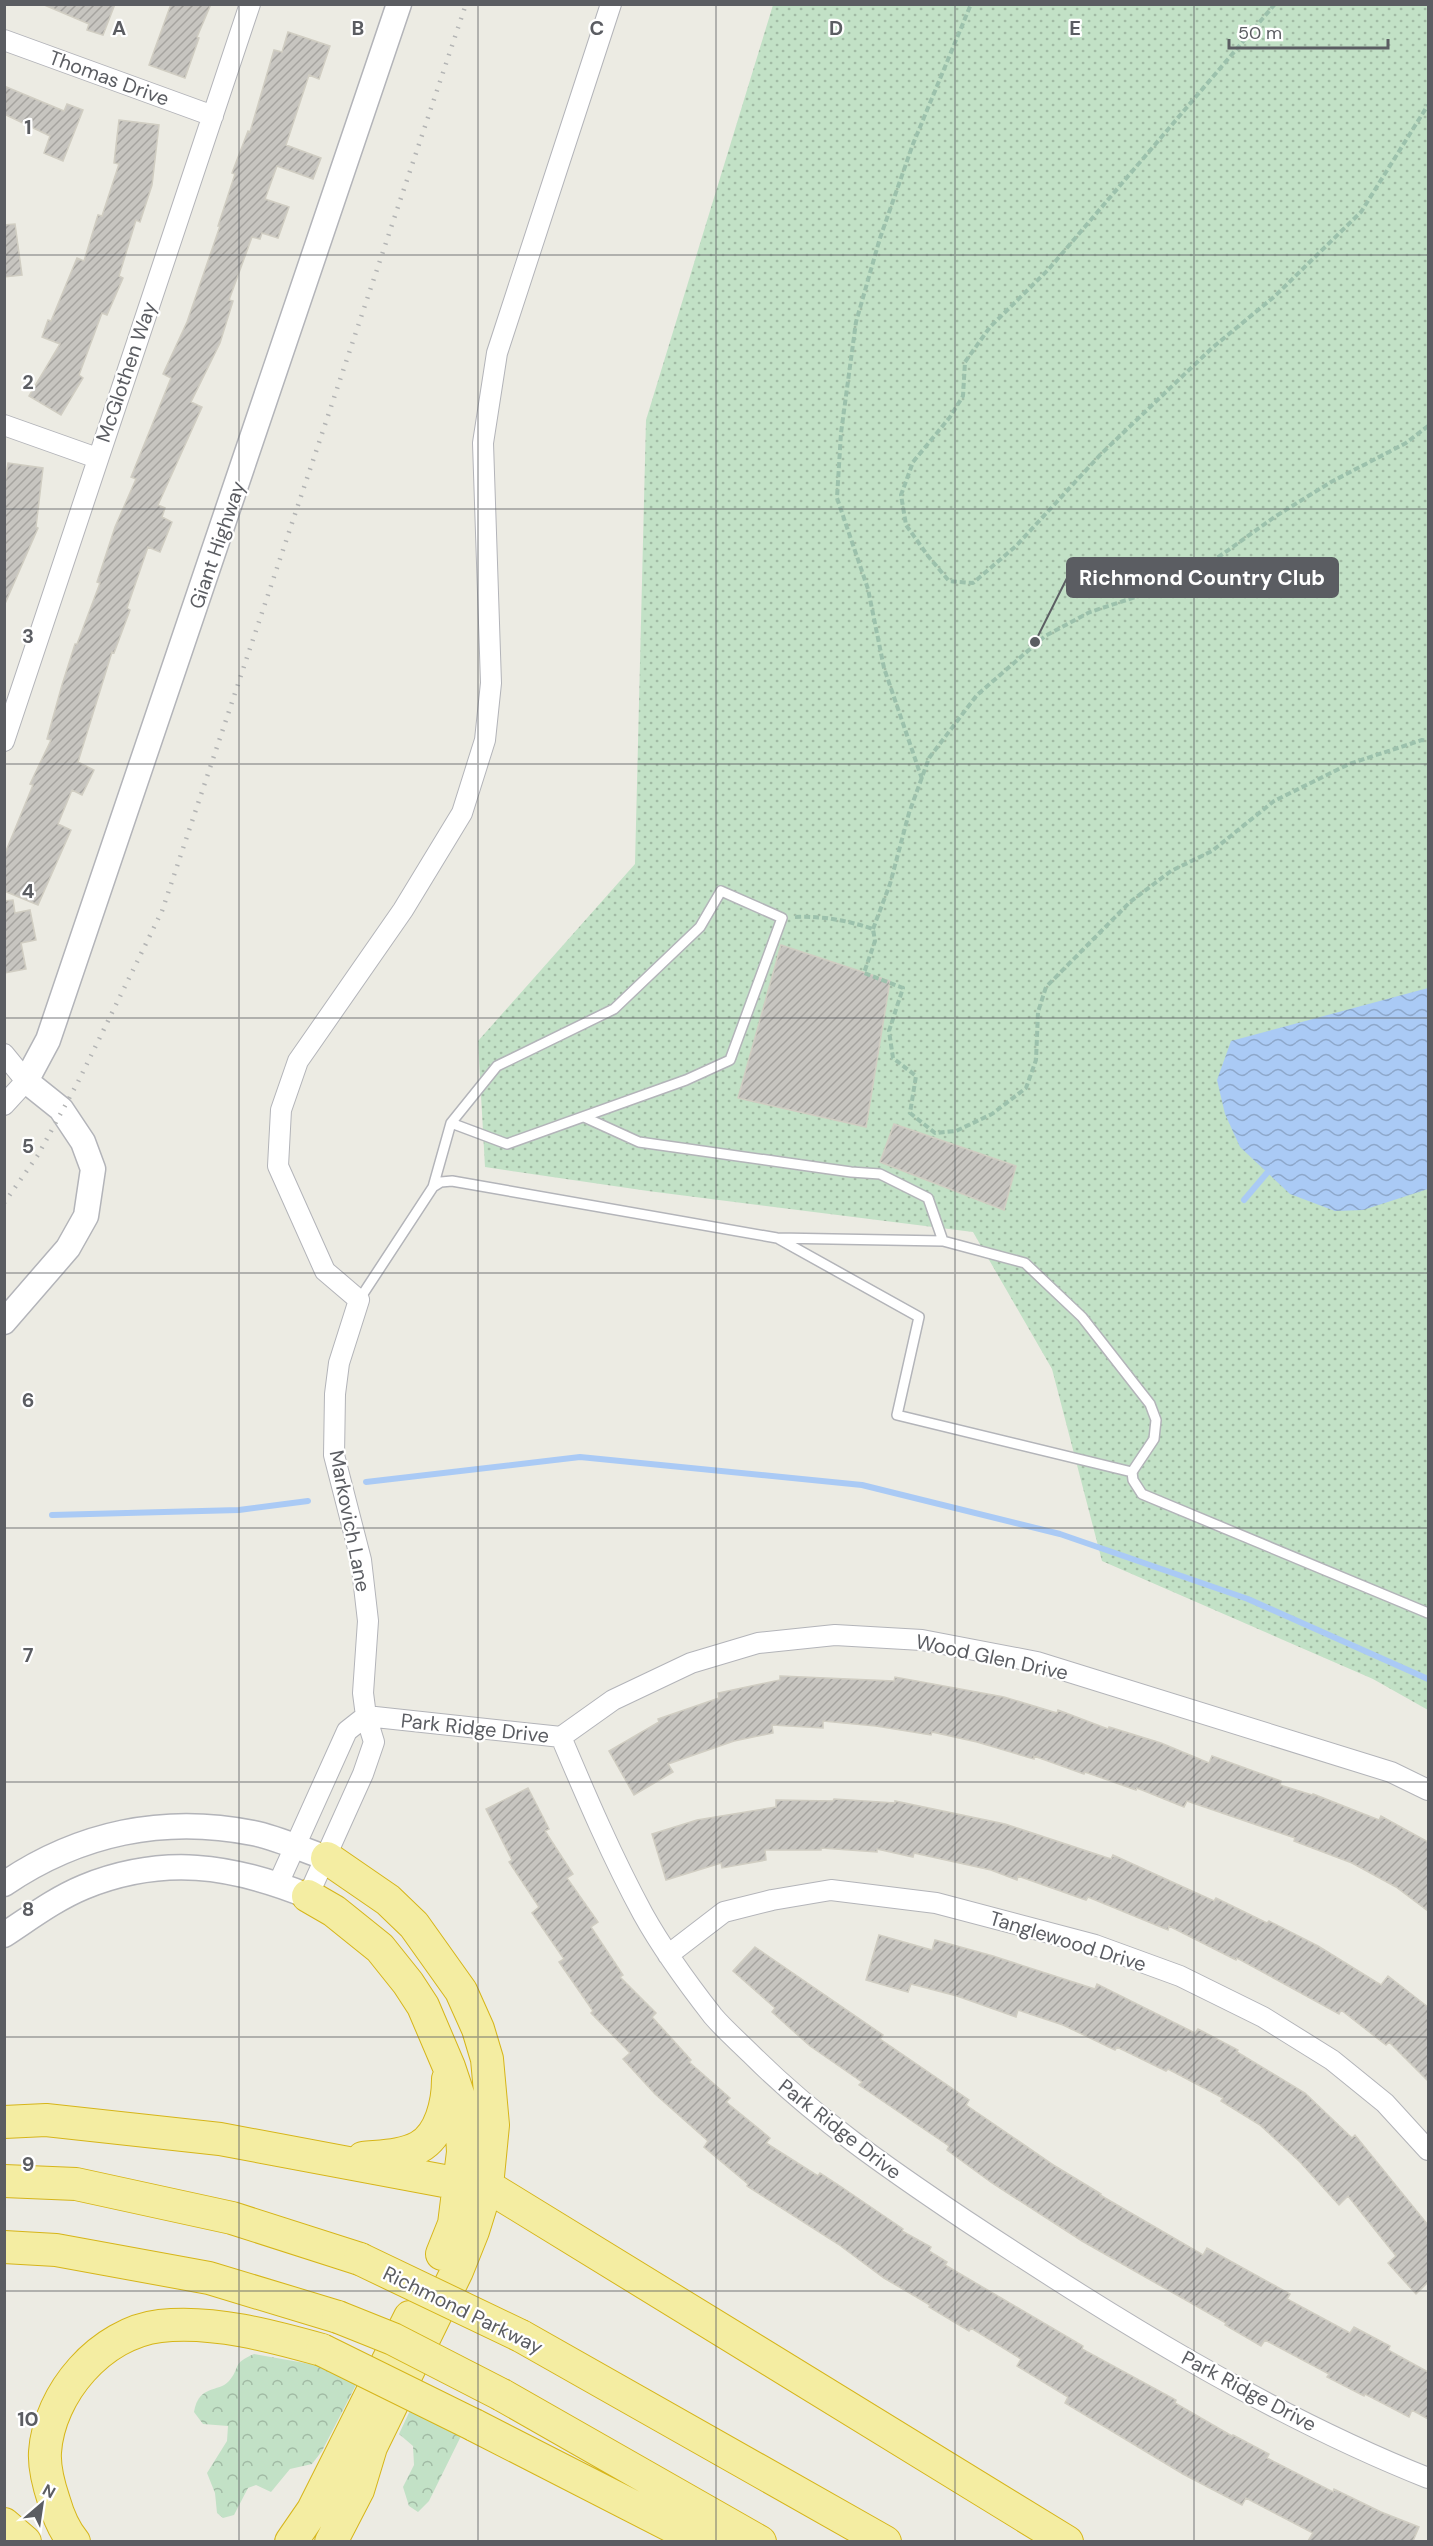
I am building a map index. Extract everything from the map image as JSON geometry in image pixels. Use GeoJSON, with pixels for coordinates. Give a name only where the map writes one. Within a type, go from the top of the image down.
{"type":"FeatureCollection","features":[{"type":"Feature","properties":{"kind":"highway"},"geometry":{"type":"LineString","coordinates":[[291,2541],[313,2510],[436,2266],[474,2185],[493,2125],[487,2059],[478,2029],[461,1991],[414,1925],[388,1900],[327,1858]]}},
{"type":"Feature","properties":{"kind":"highway"},"geometry":{"type":"LineString","coordinates":[[308,1896],[334,1911],[380,1948],[423,2006],[460,2100],[463,2152],[474,2185],[473,2231],[457,2271],[371,2447],[358,2490],[331,2541]]}},
{"type":"Feature","properties":{"kind":"highway"},"geometry":{"type":"LineString","coordinates":[[314,2156],[387,2156],[419,2147],[432,2134],[442,2115],[448,2092],[448,2067]]}},
{"type":"Feature","properties":{"kind":"highway"},"geometry":{"type":"LineString","coordinates":[[4,2122],[46,2120],[220,2139],[474,2185],[1067,2541]]}},
{"type":"Feature","properties":{"kind":"highway","name":"Richmond Parkway"},"geometry":{"type":"LineString","coordinates":[[4,2181],[76,2184],[210,2213],[360,2259],[521,2336],[885,2541]]}},
{"type":"Feature","properties":{"kind":"highway"},"geometry":{"type":"LineString","coordinates":[[4,2247],[56,2250],[210,2277],[338,2317],[393,2339],[502,2395],[760,2541]]}},
{"type":"Feature","properties":{"kind":"highway"},"geometry":{"type":"LineString","coordinates":[[74,2541],[58,2515],[49,2487],[44,2453],[51,2419],[85,2364],[111,2342],[159,2326],[196,2326],[263,2333],[322,2350],[689,2535],[708,2541]]}},
{"type":"Feature","properties":{"kind":"highway"},"geometry":{"type":"LineString","coordinates":[[4,2524],[25,2541]]}},
{"type":"Feature","properties":{"kind":"street","name":"McGlothen Way"},"geometry":{"type":"LineString","coordinates":[[4,741],[11,696],[97,458],[250,4]]}},
{"type":"Feature","properties":{"kind":"street","name":"Giant Highway"},"geometry":{"type":"LineString","coordinates":[[26,1081],[52,1029],[399,4]]}},
{"type":"Feature","properties":{"kind":"street"},"geometry":{"type":"LineString","coordinates":[[359,1300],[325,1271],[278,1166],[281,1110],[298,1061],[403,910],[462,813],[485,740],[491,683],[483,442],[497,353],[611,4]]}},
{"type":"Feature","properties":{"kind":"street","name":"Thomas Drive"},"geometry":{"type":"LineString","coordinates":[[4,40],[213,117]]}},
{"type":"Feature","properties":{"kind":"street"},"geometry":{"type":"LineString","coordinates":[[4,425],[97,458]]}},
{"type":"Feature","properties":{"kind":"street"},"geometry":{"type":"LineString","coordinates":[[4,1054],[26,1081],[61,1109],[83,1142],[93,1169],[86,1216],[68,1248],[4,1322]]}},
{"type":"Feature","properties":{"kind":"street"},"geometry":{"type":"LineString","coordinates":[[4,1105],[26,1081]]}},
{"type":"Feature","properties":{"kind":"street","name":"Markovich Lane"},"geometry":{"type":"LineString","coordinates":[[308,1896],[363,1774],[374,1742],[366,1716],[363,1693],[368,1621],[361,1560],[334,1455],[335,1394],[339,1362],[359,1300]]}},
{"type":"Feature","properties":{"kind":"street","name":"Wood Glen Drive"},"geometry":{"type":"LineString","coordinates":[[561,1737],[613,1700],[691,1663],[758,1643],[835,1635],[922,1640],[1037,1662],[1391,1772],[1428,1790]]}},
{"type":"Feature","properties":{"kind":"street"},"geometry":{"type":"LineString","coordinates":[[278,1884],[347,1731],[366,1716]]}},
{"type":"Feature","properties":{"kind":"street","name":"Park Ridge Drive"},"geometry":{"type":"LineString","coordinates":[[366,1716],[561,1737],[643,1914],[668,1955],[716,2019],[778,2082],[831,2126],[900,2177],[1049,2276],[1167,2348],[1304,2421],[1428,2478]]}},
{"type":"Feature","properties":{"kind":"street"},"geometry":{"type":"LineString","coordinates":[[4,1884],[52,1855],[98,1838],[163,1826],[207,1826],[245,1832],[327,1858]]}},
{"type":"Feature","properties":{"kind":"street"},"geometry":{"type":"LineString","coordinates":[[4,1935],[48,1905],[75,1892],[132,1872],[176,1866],[236,1872],[278,1884],[308,1896]]}},
{"type":"Feature","properties":{"kind":"street","name":"Tanglewood Drive"},"geometry":{"type":"LineString","coordinates":[[668,1955],[724,1912],[772,1900],[831,1890],[936,1903],[1095,1945],[1180,1976],[1263,2017],[1332,2060],[1385,2103],[1428,2150]]}},
{"type":"Feature","properties":{"kind":"lane"},"geometry":{"type":"LineString","coordinates":[[359,1300],[433,1187],[451,1123],[497,1066],[615,1009],[700,927],[721,891],[782,918],[730,1060],[686,1080],[507,1144],[451,1123]]}},
{"type":"Feature","properties":{"kind":"lane"},"geometry":{"type":"LineString","coordinates":[[584,1117],[639,1142],[851,1172],[880,1174],[928,1198],[943,1240]]}},
{"type":"Feature","properties":{"kind":"lane"},"geometry":{"type":"LineString","coordinates":[[433,1187],[441,1182],[452,1181],[777,1238],[943,1240],[1025,1263],[1082,1317],[1150,1404],[1156,1420],[1154,1439],[1132,1472],[1133,1480],[1142,1494],[1428,1613]]}},
{"type":"Feature","properties":{"kind":"lane"},"geometry":{"type":"LineString","coordinates":[[777,1238],[919,1317],[897,1415],[1132,1472]]}},
{"type":"Feature","properties":{"kind":"path"},"geometry":{"type":"LineString","coordinates":[[922,779],[884,668],[868,589],[837,498],[841,433],[856,322],[880,238],[913,144],[971,4]]}},
{"type":"Feature","properties":{"kind":"path"},"geometry":{"type":"LineString","coordinates":[[1275,4],[1048,270],[990,327],[965,362],[963,396],[950,417],[913,462],[901,495],[906,525],[949,581],[973,583],[1016,546],[1101,454],[1212,348],[1275,296],[1361,212],[1428,105]]}},
{"type":"Feature","properties":{"kind":"path"},"geometry":{"type":"LineString","coordinates":[[1428,426],[1406,443],[1331,482],[1276,516],[1210,563],[1166,587],[1090,612],[1045,636],[977,695],[929,759],[909,813],[890,884],[873,929],[875,941],[864,973],[903,988],[889,1031],[893,1058],[916,1076],[910,1113],[935,1133],[956,1131],[992,1114],[1026,1088],[1036,1060],[1038,1012],[1046,987],[1130,902],[1171,871],[1212,851],[1275,801],[1349,764],[1428,741]]}},
{"type":"Feature","properties":{"kind":"path"},"geometry":{"type":"LineString","coordinates":[[782,918],[820,916],[849,921],[873,929]]}},
{"type":"Feature","properties":{"kind":"green space"},"geometry":{"type":"Polygon","coordinates":[[[773,5],[1428,5],[1428,1710],[1373,1679],[1102,1561],[1052,1369],[973,1232],[648,1191],[485,1167],[478,1041],[635,864],[646,420],[773,5]]]}},
{"type":"Feature","properties":{"kind":"green space"},"geometry":{"type":"Polygon","coordinates":[[[254,2354],[327,2367],[359,2379],[322,2451],[312,2464],[290,2469],[271,2492],[256,2485],[248,2488],[234,2515],[223,2518],[217,2513],[215,2493],[207,2473],[227,2441],[228,2426],[203,2424],[194,2412],[196,2403],[204,2393],[225,2385],[233,2376],[239,2363],[254,2354]]]}},
{"type":"Feature","properties":{"kind":"green space"},"geometry":{"type":"Polygon","coordinates":[[[414,2402],[464,2430],[429,2501],[418,2512],[409,2506],[403,2487],[414,2465],[413,2446],[399,2434],[414,2402]]]}},
{"type":"Feature","properties":{"kind":"water"},"geometry":{"type":"Polygon","coordinates":[[[1428,988],[1428,1189],[1363,1210],[1335,1211],[1290,1194],[1240,1147],[1225,1114],[1217,1080],[1231,1041],[1428,988]]]}},
{"type":"Feature","properties":{"kind":"building"},"geometry":{"type":"Polygon","coordinates":[[[42,4],[115,4],[103,35],[87,30],[89,24],[42,4]]]}},
{"type":"Feature","properties":{"kind":"building"},"geometry":{"type":"Polygon","coordinates":[[[171,4],[211,4],[197,37],[199,38],[185,78],[149,65],[171,4]]]}},
{"type":"Feature","properties":{"kind":"building"},"geometry":{"type":"Polygon","coordinates":[[[288,32],[330,46],[319,79],[309,75],[286,145],[321,158],[313,179],[277,166],[265,199],[289,207],[278,238],[262,233],[260,239],[252,237],[229,300],[233,301],[220,343],[191,402],[202,407],[158,505],[165,508],[162,517],[172,522],[160,552],[148,547],[127,608],[130,610],[114,653],[112,652],[78,762],[94,770],[82,795],[72,790],[58,824],[71,830],[38,905],[4,891],[4,856],[33,785],[30,784],[51,740],[47,739],[75,644],[77,644],[100,583],[97,582],[115,527],[136,479],[131,477],[171,378],[163,374],[187,322],[220,226],[218,226],[235,174],[232,173],[248,131],[250,132],[274,50],[282,52],[288,32]]]}},
{"type":"Feature","properties":{"kind":"building"},"geometry":{"type":"Polygon","coordinates":[[[4,86],[64,111],[67,104],[83,110],[63,161],[44,153],[50,136],[4,114],[4,86]]]}},
{"type":"Feature","properties":{"kind":"building"},"geometry":{"type":"Polygon","coordinates":[[[119,120],[159,125],[152,185],[140,222],[136,220],[119,276],[123,278],[107,315],[102,313],[79,375],[83,378],[61,415],[29,396],[60,344],[42,337],[77,258],[84,261],[98,215],[102,216],[119,164],[114,163],[119,120]]]}},
{"type":"Feature","properties":{"kind":"building"},"geometry":{"type":"Polygon","coordinates":[[[15,224],[22,275],[4,277],[4,225],[15,224]]]}},
{"type":"Feature","properties":{"kind":"building"},"geometry":{"type":"Polygon","coordinates":[[[8,463],[43,468],[36,527],[38,528],[4,606],[4,490],[8,463]]]}},
{"type":"Feature","properties":{"kind":"building"},"geometry":{"type":"Polygon","coordinates":[[[13,900],[15,913],[30,910],[36,940],[21,943],[26,969],[4,973],[4,901],[13,900]]]}},
{"type":"Feature","properties":{"kind":"building"},"geometry":{"type":"Polygon","coordinates":[[[781,945],[890,981],[866,1127],[738,1098],[781,945]]]}},
{"type":"Feature","properties":{"kind":"building"},"geometry":{"type":"Polygon","coordinates":[[[894,1124],[1016,1166],[1004,1210],[880,1162],[894,1124]]]}},
{"type":"Feature","properties":{"kind":"building"},"geometry":{"type":"Polygon","coordinates":[[[780,1676],[894,1681],[895,1677],[1004,1697],[1057,1713],[1058,1710],[1108,1729],[1109,1727],[1161,1743],[1209,1763],[1212,1756],[1281,1781],[1280,1785],[1313,1794],[1379,1820],[1381,1816],[1428,1842],[1428,1911],[1396,1887],[1352,1863],[1294,1841],[1295,1838],[1187,1801],[1184,1807],[1137,1788],[1136,1790],[1085,1772],[1084,1774],[1034,1756],[1034,1759],[977,1742],[932,1732],[931,1735],[876,1726],[823,1721],[823,1728],[772,1725],[773,1733],[734,1741],[668,1764],[673,1772],[634,1795],[609,1751],[659,1722],[658,1719],[719,1698],[718,1693],[780,1680],[780,1676]]]}},
{"type":"Feature","properties":{"kind":"building"},"geometry":{"type":"Polygon","coordinates":[[[528,1788],[549,1829],[545,1831],[573,1874],[567,1878],[598,1922],[591,1927],[623,1975],[620,1977],[656,2013],[652,2017],[691,2060],[689,2062],[730,2098],[726,2102],[770,2138],[766,2143],[818,2176],[820,2173],[903,2229],[902,2231],[931,2247],[929,2251],[947,2262],[945,2265],[1083,2346],[1082,2349],[1176,2400],[1175,2403],[1232,2436],[1269,2454],[1267,2458],[1333,2492],[1334,2489],[1381,2512],[1419,2527],[1413,2541],[1308,2541],[1313,2533],[1246,2498],[1242,2505],[1183,2474],[1065,2403],[1068,2397],[1017,2366],[1021,2359],[971,2328],[969,2331],[929,2307],[930,2305],[884,2278],[838,2244],[747,2186],[748,2184],[704,2147],[708,2141],[655,2094],[623,2059],[630,2053],[591,2013],[593,2011],[559,1962],[564,1959],[532,1913],[539,1907],[509,1862],[512,1860],[486,1809],[528,1788]]]}},
{"type":"Feature","properties":{"kind":"building"},"geometry":{"type":"Polygon","coordinates":[[[834,1799],[895,1803],[895,1801],[1005,1824],[1111,1859],[1113,1855],[1214,1901],[1216,1898],[1267,1923],[1269,1921],[1318,1946],[1381,1985],[1388,1976],[1428,2007],[1428,2081],[1389,2042],[1386,2045],[1341,2010],[1339,2014],[1237,1958],[1236,1960],[1169,1926],[1168,1930],[1088,1897],[1086,1900],[1018,1876],[1017,1880],[991,1870],[914,1853],[913,1857],[877,1849],[877,1852],[821,1848],[821,1850],[765,1850],[766,1860],[722,1868],[721,1863],[666,1880],[652,1834],[697,1820],[776,1807],[776,1800],[833,1801],[834,1799]]]}},
{"type":"Feature","properties":{"kind":"building"},"geometry":{"type":"Polygon","coordinates":[[[879,1935],[932,1950],[935,1940],[1095,1989],[1097,1984],[1195,2033],[1198,2029],[1238,2050],[1237,2052],[1305,2093],[1352,2138],[1355,2135],[1428,2225],[1428,2282],[1416,2294],[1388,2263],[1396,2256],[1348,2196],[1339,2205],[1300,2162],[1260,2125],[1221,2101],[1223,2098],[1168,2069],[1166,2071],[1117,2047],[1115,2050],[1063,2025],[1018,2010],[1016,2017],[957,1996],[911,1984],[908,1992],[866,1980],[879,1935]]]}},
{"type":"Feature","properties":{"kind":"building"},"geometry":{"type":"Polygon","coordinates":[[[755,1947],[883,2035],[880,2039],[969,2100],[966,2105],[1100,2195],[1203,2255],[1207,2248],[1290,2294],[1287,2299],[1350,2333],[1354,2327],[1390,2346],[1388,2350],[1428,2372],[1428,2419],[1412,2410],[1409,2417],[1365,2394],[1364,2396],[1327,2377],[1329,2374],[1265,2340],[1261,2346],[1225,2325],[1226,2323],[1082,2241],[992,2183],[947,2150],[949,2146],[859,2085],[862,2082],[810,2046],[772,2012],[775,2008],[733,1971],[755,1947]]]}},
{"type":"Feature","properties":{"kind":"waterway"},"geometry":{"type":"LineString","coordinates":[[1244,1200],[1272,1167]]}},
{"type":"Feature","properties":{"kind":"waterway"},"geometry":{"type":"LineString","coordinates":[[366,1482],[580,1457],[862,1485],[1060,1534],[1248,1599],[1428,1679]]}},
{"type":"Feature","properties":{"kind":"waterway"},"geometry":{"type":"LineString","coordinates":[[52,1515],[239,1510],[308,1501]]}},
{"type":"Feature","properties":{"kind":"railway"},"geometry":{"type":"LineString","coordinates":[[4,1203],[38,1155],[78,1082],[162,911],[466,4]]}},
{"type":"Feature","properties":{"kind":"place","name":"Richmond Country Club"},"geometry":{"type":"Point","coordinates":[1035,642]}}]}
